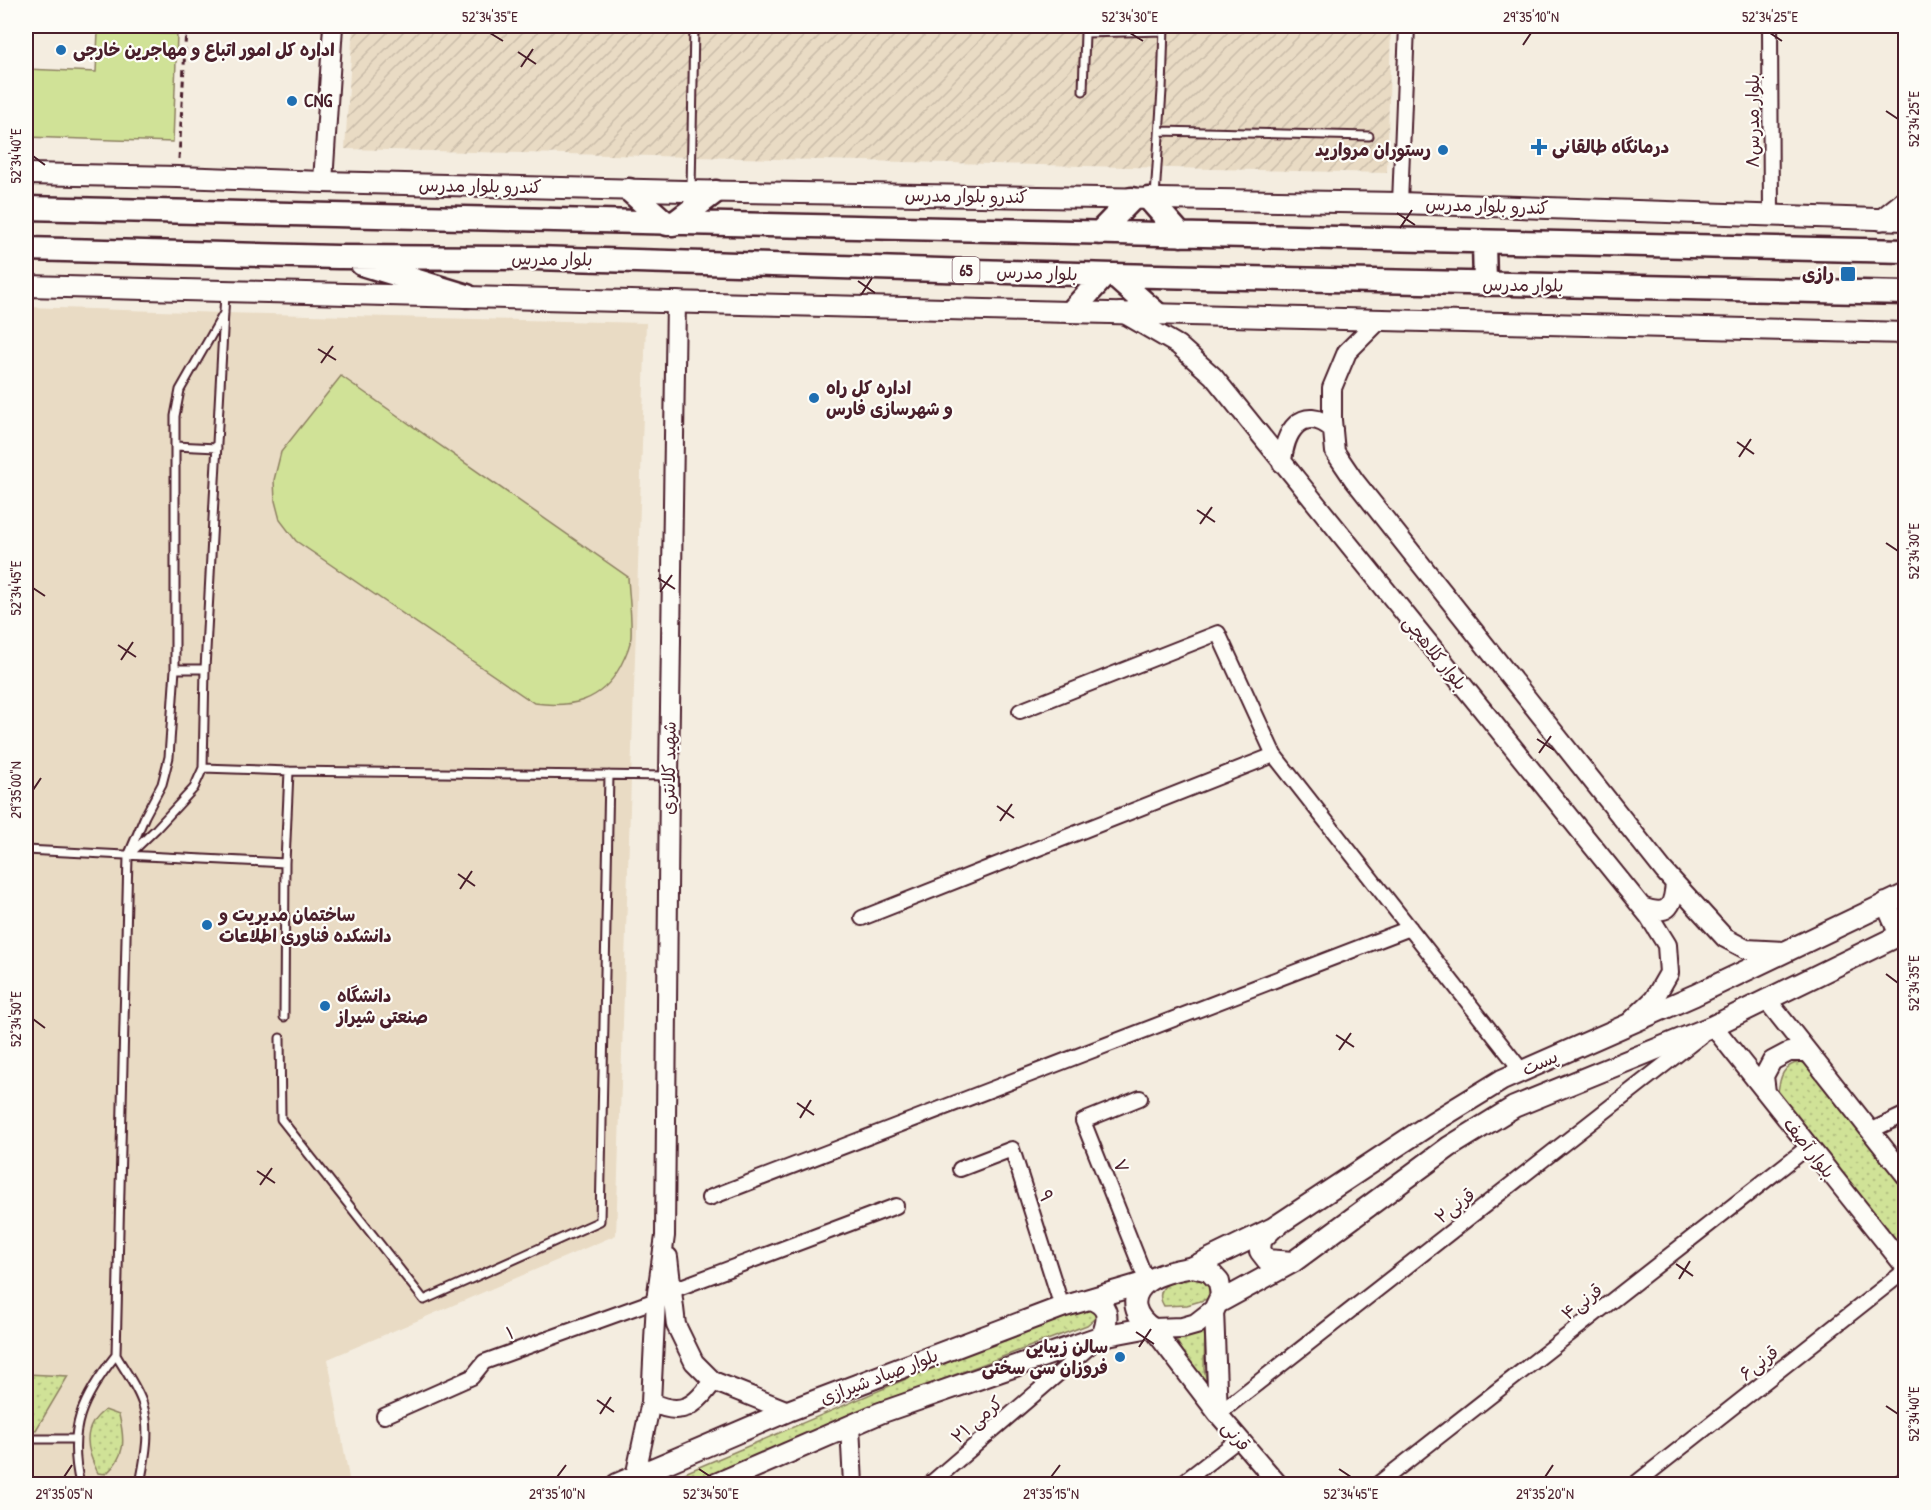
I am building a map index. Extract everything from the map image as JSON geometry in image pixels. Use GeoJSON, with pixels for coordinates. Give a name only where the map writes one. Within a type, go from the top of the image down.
{"type":"FeatureCollection","features":[{"type":"Feature","properties":{"kind":"main road","name":"کندرو بلوار مدرس"},"geometry":{"type":"LineString","coordinates":[[26,174],[715,192],[1400,203],[1905,220]]}},
{"type":"Feature","properties":{"kind":"main road"},"geometry":{"type":"LineString","coordinates":[[628,190],[670,224],[715,192]]}},
{"type":"Feature","properties":{"kind":"main road"},"geometry":{"type":"LineString","coordinates":[[1099,233],[1145,199],[1181,235]]}},
{"type":"Feature","properties":{"kind":"main road"},"geometry":{"type":"LineString","coordinates":[[1881,220],[1905,200]]}},
{"type":"Feature","properties":{"kind":"main road","name":"65"},"geometry":{"type":"LineString","coordinates":[[26,208],[1905,251]]}},
{"type":"Feature","properties":{"kind":"main road"},"geometry":{"type":"LineString","coordinates":[[1484,242],[1485,284]]}},
{"type":"Feature","properties":{"kind":"main road","name":"بلوار مدرس"},"geometry":{"type":"LineString","coordinates":[[26,249],[535,258],[1903,296]]}},
{"type":"Feature","properties":{"kind":"main road"},"geometry":{"type":"LineString","coordinates":[[338,256],[467,296]]}},
{"type":"Feature","properties":{"kind":"main road"},"geometry":{"type":"LineString","coordinates":[[1072,311],[1109,275],[1156,313]]}},
{"type":"Feature","properties":{"kind":"main road"},"geometry":{"type":"LineString","coordinates":[[26,286],[1905,333]]}},
{"type":"Feature","properties":{"kind":"main road","name":"پست"},"geometry":{"type":"LineString","coordinates":[[1193,1267],[1273,1228],[1432,1123],[1502,1080],[1695,994],[1905,894]]}},
{"type":"Feature","properties":{"kind":"main road"},"geometry":{"type":"LineString","coordinates":[[1886,903],[1903,933]]}},
{"type":"Feature","properties":{"kind":"main road","name":"پست"},"geometry":{"type":"LineString","coordinates":[[1216,1306],[1293,1262],[1449,1147],[1514,1107],[1713,1026],[1903,933]]}},
{"type":"Feature","properties":{"kind":"main road"},"geometry":{"type":"LineString","coordinates":[[1273,1228],[1261,1240],[1260,1251],[1267,1260],[1293,1262]]}},
{"type":"Feature","properties":{"kind":"main road"},"geometry":{"type":"LineString","coordinates":[[1193,1267],[1209,1271],[1219,1282],[1221,1295],[1216,1306],[1196,1324],[1174,1329],[1151,1328],[1142,1321],[1135,1308],[1137,1294],[1147,1282],[1193,1267]]}},
{"type":"Feature","properties":{"kind":"main road","name":"بلوار صیاد شیرازی"},"geometry":{"type":"LineString","coordinates":[[617,1485],[788,1411],[1062,1308],[1147,1282]]}},
{"type":"Feature","properties":{"kind":"main road"},"geometry":{"type":"LineString","coordinates":[[1090,1299],[1100,1303],[1106,1312],[1107,1324],[1102,1336]]}},
{"type":"Feature","properties":{"kind":"main road","name":"بلوار صیاد شیرازی"},"geometry":{"type":"LineString","coordinates":[[718,1484],[880,1413],[1102,1336],[1151,1328]]}},
{"type":"Feature","properties":{"kind":"street"},"geometry":{"type":"LineString","coordinates":[[323,182],[333,26]]}},
{"type":"Feature","properties":{"kind":"street"},"geometry":{"type":"LineString","coordinates":[[1400,203],[1407,26]]}},
{"type":"Feature","properties":{"kind":"street","name":"بلوار مدرس۸"},"geometry":{"type":"LineString","coordinates":[[1770,26],[1771,216]]}},
{"type":"Feature","properties":{"kind":"street","name":"شهید کلانتری"},"geometry":{"type":"LineString","coordinates":[[665,1236],[676,301]]}},
{"type":"Feature","properties":{"kind":"street","name":"بلوار کلاهچی"},"geometry":{"type":"LineString","coordinates":[[1121,312],[1178,345],[1213,376],[1642,907],[1667,945],[1669,973],[1654,999],[1628,1024]]}},
{"type":"Feature","properties":{"kind":"street"},"geometry":{"type":"LineString","coordinates":[[1380,319],[1347,352],[1332,388],[1335,452],[1354,480],[1675,883],[1725,938],[1746,949],[1784,951]]}},
{"type":"Feature","properties":{"kind":"street"},"geometry":{"type":"LineString","coordinates":[[1282,463],[1283,448],[1288,435],[1298,423],[1310,418],[1323,421],[1333,429]]}},
{"type":"Feature","properties":{"kind":"street"},"geometry":{"type":"LineString","coordinates":[[1020,711],[1218,633],[1274,755],[1522,1071]]}},
{"type":"Feature","properties":{"kind":"street"},"geometry":{"type":"LineString","coordinates":[[862,918],[1274,755]]}},
{"type":"Feature","properties":{"kind":"street"},"geometry":{"type":"LineString","coordinates":[[1642,907],[1656,912],[1666,910],[1672,901],[1675,883]]}},
{"type":"Feature","properties":{"kind":"street"},"geometry":{"type":"LineString","coordinates":[[709,1198],[1410,928]]}},
{"type":"Feature","properties":{"kind":"street"},"geometry":{"type":"LineString","coordinates":[[1767,1000],[1905,1176]]}},
{"type":"Feature","properties":{"kind":"street","name":"بلوار آصف"},"geometry":{"type":"LineString","coordinates":[[1713,1026],[1905,1269]]}},
{"type":"Feature","properties":{"kind":"street","name":"قرنی۲"},"geometry":{"type":"LineString","coordinates":[[1218,1414],[1713,1026]]}},
{"type":"Feature","properties":{"kind":"street"},"geometry":{"type":"LineString","coordinates":[[1766,1092],[1764,1076],[1772,1061],[1789,1052],[1806,1052]]}},
{"type":"Feature","properties":{"kind":"street","name":"۷"},"geometry":{"type":"LineString","coordinates":[[1140,1098],[1083,1121],[1147,1282]]}},
{"type":"Feature","properties":{"kind":"street"},"geometry":{"type":"LineString","coordinates":[[1870,1131],[1905,1114]]}},
{"type":"Feature","properties":{"kind":"street","name":"قرنی۴"},"geometry":{"type":"LineString","coordinates":[[1378,1485],[1808,1147]]}},
{"type":"Feature","properties":{"kind":"street","name":"۹"},"geometry":{"type":"LineString","coordinates":[[960,1169],[1012,1149],[1062,1308]]}},
{"type":"Feature","properties":{"kind":"street"},"geometry":{"type":"LineString","coordinates":[[673,1290],[896,1206]]}},
{"type":"Feature","properties":{"kind":"street"},"geometry":{"type":"LineString","coordinates":[[665,1236],[676,1324],[694,1362],[713,1382],[788,1411]]}},
{"type":"Feature","properties":{"kind":"street"},"geometry":{"type":"LineString","coordinates":[[635,1477],[651,1402],[656,1300],[665,1236]]}},
{"type":"Feature","properties":{"kind":"street","name":"قرنی۶"},"geometry":{"type":"LineString","coordinates":[[1635,1485],[1905,1269]]}},
{"type":"Feature","properties":{"kind":"street","name":"۱"},"geometry":{"type":"LineString","coordinates":[[384,1416],[472,1377],[484,1362],[656,1300]]}},
{"type":"Feature","properties":{"kind":"street"},"geometry":{"type":"LineString","coordinates":[[1216,1306],[1218,1414]]}},
{"type":"Feature","properties":{"kind":"street","name":"قرنی"},"geometry":{"type":"LineString","coordinates":[[1151,1328],[1218,1414],[1278,1485]]}},
{"type":"Feature","properties":{"kind":"street","name":"کرمی ۲۱"},"geometry":{"type":"LineString","coordinates":[[930,1485],[1102,1336]]}},
{"type":"Feature","properties":{"kind":"street"},"geometry":{"type":"LineString","coordinates":[[651,1402],[666,1410],[686,1408],[702,1396],[713,1382]]}},
{"type":"Feature","properties":{"kind":"street"},"geometry":{"type":"LineString","coordinates":[[850,1426],[853,1485]]}},
{"type":"Feature","properties":{"kind":"street"},"geometry":{"type":"LineString","coordinates":[[1181,1485],[1239,1439]]}},
{"type":"Feature","properties":{"kind":"street"},"geometry":{"type":"LineString","coordinates":[[1898,1485],[1905,1478]]}},
{"type":"Feature","properties":{"kind":"lane"},"geometry":{"type":"LineString","coordinates":[[691,191],[694,26]]}},
{"type":"Feature","properties":{"kind":"lane"},"geometry":{"type":"LineString","coordinates":[[1083,91],[1085,33],[1164,28],[1160,131],[1145,199]]}},
{"type":"Feature","properties":{"kind":"lane"},"geometry":{"type":"LineString","coordinates":[[1160,131],[1369,135]]}},
{"type":"Feature","properties":{"kind":"lane"},"geometry":{"type":"LineString","coordinates":[[128,856],[194,788],[203,768],[205,669],[225,291]]}},
{"type":"Feature","properties":{"kind":"lane"},"geometry":{"type":"LineString","coordinates":[[140,1485],[146,1457],[147,1425],[142,1403],[116,1355],[128,856],[162,784],[169,757],[175,669],[175,416],[180,390],[224,313]]}},
{"type":"Feature","properties":{"kind":"lane"},"geometry":{"type":"LineString","coordinates":[[175,446],[217,448]]}},
{"type":"Feature","properties":{"kind":"lane"},"geometry":{"type":"LineString","coordinates":[[175,669],[205,669]]}},
{"type":"Feature","properties":{"kind":"lane"},"geometry":{"type":"LineString","coordinates":[[203,768],[669,776]]}},
{"type":"Feature","properties":{"kind":"lane"},"geometry":{"type":"LineString","coordinates":[[284,1017],[285,863],[290,771]]}},
{"type":"Feature","properties":{"kind":"lane"},"geometry":{"type":"LineString","coordinates":[[280,1038],[281,1119],[424,1300],[600,1221],[609,775]]}},
{"type":"Feature","properties":{"kind":"lane"},"geometry":{"type":"LineString","coordinates":[[26,850],[285,863]]}},
{"type":"Feature","properties":{"kind":"lane"},"geometry":{"type":"LineString","coordinates":[[80,1485],[75,1439],[83,1406],[96,1381],[116,1355]]}},
{"type":"Feature","properties":{"kind":"lane"},"geometry":{"type":"LineString","coordinates":[[26,1439],[75,1439]]}},
{"type":"Feature","properties":{"kind":"path"},"geometry":{"type":"LineString","coordinates":[[180,143],[186,29]]}},
{"type":"Feature","properties":{"kind":"shaded area"},"geometry":{"type":"Polygon","coordinates":[[[353,26],[1391,26],[1387,173],[345,149],[353,26]]]}},
{"type":"Feature","properties":{"kind":"shaded area","name":"دانشگاه صنعتی شیراز"},"geometry":{"type":"Polygon","coordinates":[[[26,307],[646,323],[616,1235],[328,1359],[350,1484],[26,1484],[26,307]]]}},
{"type":"Feature","properties":{"kind":"green space"},"geometry":{"type":"Polygon","coordinates":[[[98,32],[177,34],[173,142],[26,137],[26,69],[96,72],[98,32]]]}},
{"type":"Feature","properties":{"kind":"green space"},"geometry":{"type":"Polygon","coordinates":[[[341,376],[628,577],[630,641],[620,667],[604,688],[584,700],[572,703],[534,703],[296,541],[280,520],[275,501],[274,480],[281,452],[341,376]]]}},
{"type":"Feature","properties":{"kind":"green space"},"geometry":{"type":"Polygon","coordinates":[[[1800,1062],[1807,1064],[1905,1186],[1905,1252],[1778,1092],[1783,1072],[1800,1062]]]}},
{"type":"Feature","properties":{"kind":"green space"},"geometry":{"type":"Polygon","coordinates":[[[1203,1273],[1214,1288],[1207,1299],[1187,1305],[1164,1306],[1161,1298],[1166,1286],[1180,1279],[1203,1273]]]}},
{"type":"Feature","properties":{"kind":"green space"},"geometry":{"type":"Polygon","coordinates":[[[1096,1306],[1100,1314],[1087,1325],[885,1401],[693,1484],[659,1484],[972,1351],[1096,1306]]]}},
{"type":"Feature","properties":{"kind":"green space"},"geometry":{"type":"Polygon","coordinates":[[[1205,1331],[1204,1368],[1210,1398],[1175,1338],[1205,1331]]]}},
{"type":"Feature","properties":{"kind":"green space"},"geometry":{"type":"Polygon","coordinates":[[[26,1374],[68,1376],[36,1430],[26,1429],[26,1374]]]}},
{"type":"Feature","properties":{"kind":"green space"},"geometry":{"type":"Polygon","coordinates":[[[105,1410],[119,1415],[123,1440],[117,1461],[106,1474],[98,1473],[91,1456],[88,1439],[92,1424],[105,1410]]]}},
{"type":"Feature","properties":{"kind":"place","name":"اداره کل امور اتباع و مهاجرین خارجی"},"geometry":{"type":"Point","coordinates":[61,50]}},
{"type":"Feature","properties":{"kind":"place","name":"CNG"},"geometry":{"type":"Point","coordinates":[292,101]}},
{"type":"Feature","properties":{"kind":"place","name":"درمانگاه طالقانی"},"geometry":{"type":"Point","coordinates":[1539,147]}},
{"type":"Feature","properties":{"kind":"place","name":"رستوران مروارید"},"geometry":{"type":"Point","coordinates":[1443,150]}},
{"type":"Feature","properties":{"kind":"place","name":"رازی"},"geometry":{"type":"Point","coordinates":[1848,274]}},
{"type":"Feature","properties":{"kind":"place","name":"اداره کل راه و شهرسازی فارس"},"geometry":{"type":"Point","coordinates":[814,398]}},
{"type":"Feature","properties":{"kind":"place","name":"ساختمان مدیریت و دانشکده فناوری اطلاعات"},"geometry":{"type":"Point","coordinates":[207,925]}},
{"type":"Feature","properties":{"kind":"place","name":"دانشگاه صنعتی شیراز"},"geometry":{"type":"Point","coordinates":[325,1006]}},
{"type":"Feature","properties":{"kind":"place","name":"سالن زیبایی فروزان سی سختی"},"geometry":{"type":"Point","coordinates":[1120,1357]}}]}
